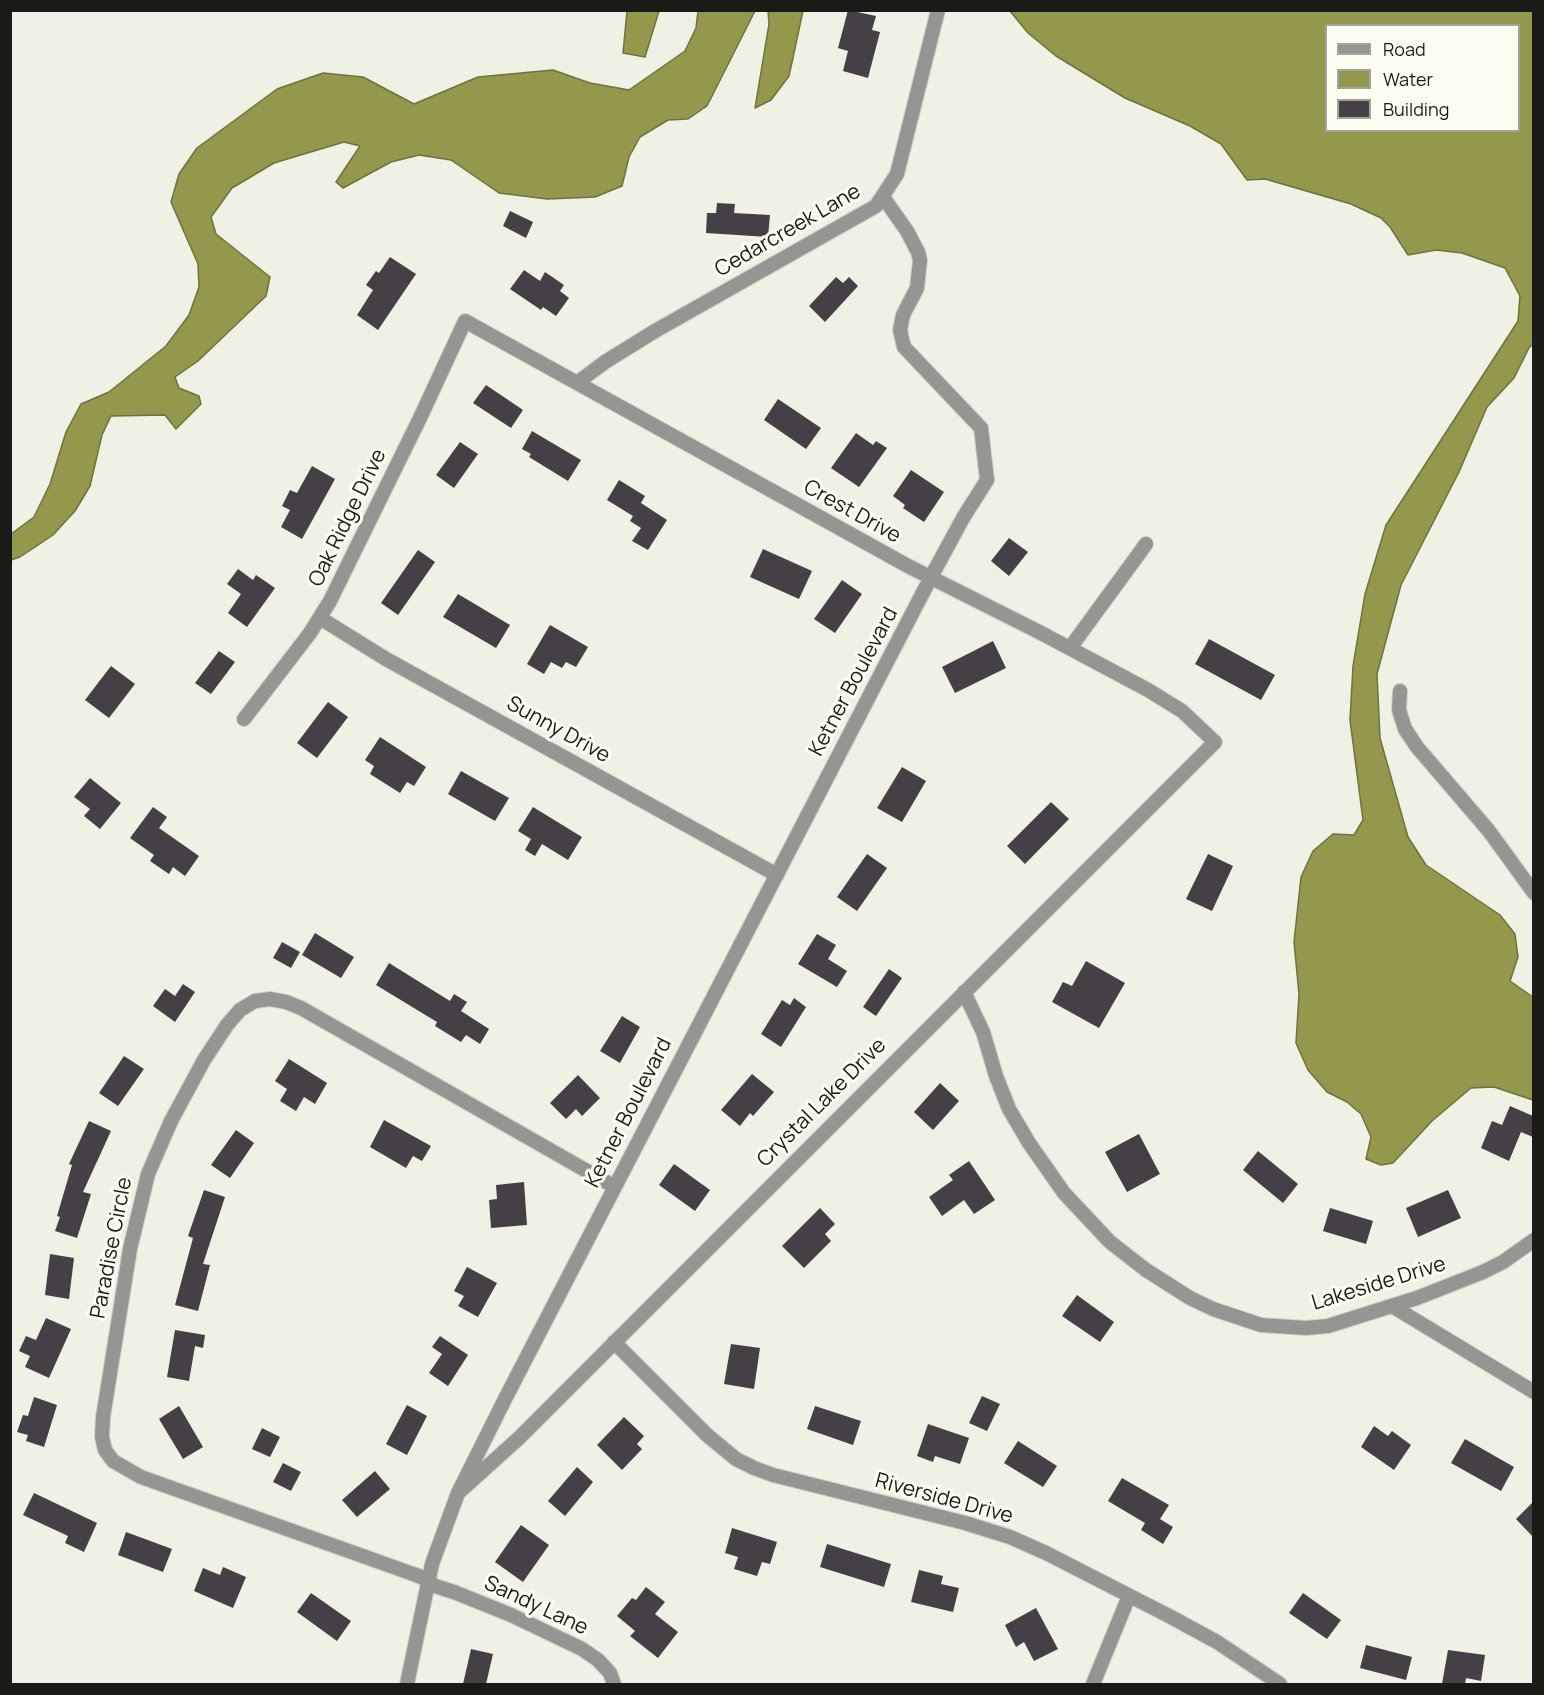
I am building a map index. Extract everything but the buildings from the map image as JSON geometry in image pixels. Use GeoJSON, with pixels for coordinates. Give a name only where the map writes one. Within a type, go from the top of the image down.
{"type":"FeatureCollection","features":[{"type":"Feature","properties":{"kind":"street","name":"Cedarcreek Lane"},"geometry":{"type":"LineString","coordinates":[[577,383],[605,362],[655,331],[876,206],[897,174],[938,10]]}},
{"type":"Feature","properties":{"kind":"street","name":"Ketner Boulevard"},"geometry":{"type":"LineString","coordinates":[[407,1684],[428,1580],[458,1493],[931,577],[987,480],[981,428],[904,347],[900,330],[903,315],[917,288],[920,260],[907,231],[883,197]]}},
{"type":"Feature","properties":{"kind":"street","name":"Crest Drive"},"geometry":{"type":"LineString","coordinates":[[465,321],[816,516],[1148,690],[1182,711],[1215,742]]}},
{"type":"Feature","properties":{"kind":"street","name":"Oak Ridge Drive"},"geometry":{"type":"LineString","coordinates":[[244,719],[320,618],[420,418],[465,321]]}},
{"type":"Feature","properties":{"kind":"street"},"geometry":{"type":"LineString","coordinates":[[1070,648],[1146,544]]}},
{"type":"Feature","properties":{"kind":"street","name":"Sunny Drive"},"geometry":{"type":"LineString","coordinates":[[320,618],[386,659],[777,875]]}},
{"type":"Feature","properties":{"kind":"street"},"geometry":{"type":"LineString","coordinates":[[1400,691],[1399,710],[1405,729],[1417,747],[1489,831],[1533,892]]}},
{"type":"Feature","properties":{"kind":"street","name":"Crystal Lake Drive"},"geometry":{"type":"LineString","coordinates":[[458,1493],[519,1438],[1215,742]]}},
{"type":"Feature","properties":{"kind":"street","name":"Lakeside Drive"},"geometry":{"type":"LineString","coordinates":[[964,992],[983,1032],[1009,1109],[1029,1143],[1078,1210],[1110,1242],[1146,1270],[1190,1298],[1206,1305],[1237,1318],[1261,1324],[1306,1328],[1328,1326],[1392,1306],[1483,1272],[1503,1262],[1533,1240]]}},
{"type":"Feature","properties":{"kind":"street","name":"Paradise Circle"},"geometry":{"type":"LineString","coordinates":[[428,1580],[141,1477],[112,1461],[105,1450],[102,1437],[103,1417],[129,1249],[148,1174],[171,1121],[204,1060],[227,1025],[240,1010],[255,1001],[270,999],[301,1008],[615,1187]]}},
{"type":"Feature","properties":{"kind":"street"},"geometry":{"type":"LineString","coordinates":[[1392,1306],[1533,1392]]}},
{"type":"Feature","properties":{"kind":"street","name":"Riverside Drive"},"geometry":{"type":"LineString","coordinates":[[614,1342],[707,1435],[736,1459],[773,1475],[965,1523],[1010,1537],[1046,1553],[1216,1642],[1280,1684]]}},
{"type":"Feature","properties":{"kind":"street","name":"Sandy Lane"},"geometry":{"type":"LineString","coordinates":[[428,1580],[435,1586],[511,1615],[582,1648],[598,1659],[610,1673],[614,1684]]}},
{"type":"Feature","properties":{"kind":"street"},"geometry":{"type":"LineString","coordinates":[[1093,1684],[1129,1596]]}},
{"type":"Feature","properties":{"kind":"water"},"geometry":{"type":"Polygon","coordinates":[[[627,11],[659,11],[645,57],[623,53],[627,11]]]}},
{"type":"Feature","properties":{"kind":"water"},"geometry":{"type":"Polygon","coordinates":[[[698,11],[755,11],[707,106],[688,119],[668,120],[640,137],[629,157],[622,186],[595,197],[547,199],[499,193],[451,160],[419,155],[391,162],[343,188],[336,182],[360,146],[344,142],[274,163],[232,188],[211,217],[216,234],[270,277],[266,296],[198,361],[175,377],[179,388],[199,396],[201,404],[176,429],[165,415],[111,416],[102,435],[90,486],[75,511],[53,535],[20,557],[11,560],[11,534],[34,517],[50,484],[66,432],[81,404],[109,392],[166,346],[189,315],[199,287],[198,264],[171,202],[179,174],[197,148],[277,89],[323,73],[363,77],[414,104],[478,77],[553,70],[590,83],[629,90],[685,51],[696,28],[698,11]]]}},
{"type":"Feature","properties":{"kind":"water"},"geometry":{"type":"Polygon","coordinates":[[[768,11],[803,11],[789,76],[771,100],[755,108],[769,24],[768,11]]]}},
{"type":"Feature","properties":{"kind":"water"},"geometry":{"type":"Polygon","coordinates":[[[1010,11],[1533,11],[1533,344],[1514,378],[1487,407],[1459,472],[1401,585],[1377,674],[1380,738],[1408,837],[1426,865],[1500,915],[1515,934],[1518,957],[1510,981],[1533,997],[1533,1100],[1494,1087],[1471,1088],[1432,1121],[1393,1163],[1381,1165],[1366,1159],[1371,1137],[1361,1114],[1347,1102],[1327,1092],[1308,1070],[1296,1043],[1299,994],[1294,942],[1301,877],[1313,851],[1333,834],[1354,835],[1363,820],[1350,720],[1353,666],[1365,594],[1386,525],[1518,321],[1520,296],[1505,268],[1462,253],[1436,250],[1408,255],[1390,227],[1381,218],[1351,204],[1265,179],[1247,180],[1221,144],[1190,126],[1125,98],[1056,56],[1028,33],[1010,11]]]}}]}
